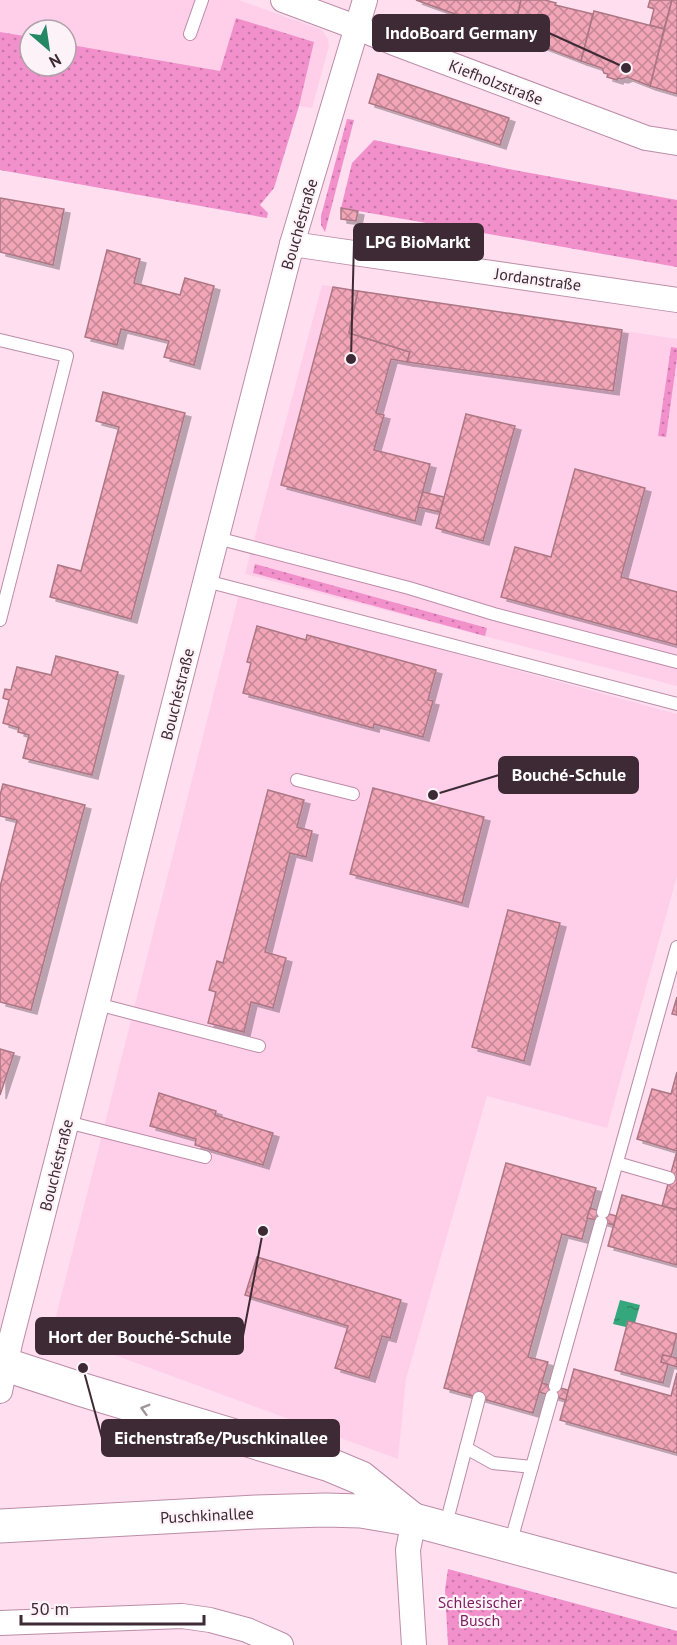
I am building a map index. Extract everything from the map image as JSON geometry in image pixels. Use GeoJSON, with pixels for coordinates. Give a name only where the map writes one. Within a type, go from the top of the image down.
{"type":"FeatureCollection","features":[{"type":"Feature","properties":{"kind":"main road","name":"Puschkinallee"},"geometry":{"type":"LineString","coordinates":[[1,1373],[83,1390],[330,1465],[361,1478],[414,1520]]}},
{"type":"Feature","properties":{"kind":"main road","name":"Puschkinallee"},"geometry":{"type":"LineString","coordinates":[[0,1526],[325,1510],[361,1511],[414,1520],[677,1591]]}},
{"type":"Feature","properties":{"kind":"street","name":"Kiefholzstraße"},"geometry":{"type":"LineString","coordinates":[[283,0],[646,138],[677,143]]}},
{"type":"Feature","properties":{"kind":"street","name":"Bouchéstraße"},"geometry":{"type":"LineString","coordinates":[[1,1373],[292,244],[365,0]]}},
{"type":"Feature","properties":{"kind":"street","name":"Jordanstraße"},"geometry":{"type":"LineString","coordinates":[[292,244],[677,300]]}},
{"type":"Feature","properties":{"kind":"street"},"geometry":{"type":"LineString","coordinates":[[414,1520],[408,1550],[414,1645]]}},
{"type":"Feature","properties":{"kind":"street"},"geometry":{"type":"LineString","coordinates":[[0,1623],[182,1616],[210,1620],[247,1630],[281,1645]]}},
{"type":"Feature","properties":{"kind":"lane"},"geometry":{"type":"LineString","coordinates":[[190,34],[202,0]]}},
{"type":"Feature","properties":{"kind":"lane"},"geometry":{"type":"LineString","coordinates":[[0,340],[67,356],[0,620]]}},
{"type":"Feature","properties":{"kind":"lane"},"geometry":{"type":"LineString","coordinates":[[217,538],[677,662]]}},
{"type":"Feature","properties":{"kind":"lane"},"geometry":{"type":"LineString","coordinates":[[206,581],[677,705]]}},
{"type":"Feature","properties":{"kind":"lane"},"geometry":{"type":"LineString","coordinates":[[297,780],[353,794]]}},
{"type":"Feature","properties":{"kind":"lane"},"geometry":{"type":"LineString","coordinates":[[509,1545],[677,947]]}},
{"type":"Feature","properties":{"kind":"lane"},"geometry":{"type":"LineString","coordinates":[[97,1004],[259,1046]]}},
{"type":"Feature","properties":{"kind":"lane"},"geometry":{"type":"LineString","coordinates":[[67,1122],[205,1157]]}},
{"type":"Feature","properties":{"kind":"lane"},"geometry":{"type":"LineString","coordinates":[[616,1163],[669,1178]]}},
{"type":"Feature","properties":{"kind":"lane"},"geometry":{"type":"LineString","coordinates":[[445,1529],[479,1398]]}},
{"type":"Feature","properties":{"kind":"lane"},"geometry":{"type":"LineString","coordinates":[[466,1448],[493,1463],[532,1467]]}},
{"type":"Feature","properties":{"kind":"shaded area"},"geometry":{"type":"Polygon","coordinates":[[[0,0],[239,0],[322,30],[328,39],[329,46],[312,108],[78,68],[78,18],[18,18],[18,58],[0,55],[0,0]]]}},
{"type":"Feature","properties":{"kind":"shaded area"},"geometry":{"type":"Polygon","coordinates":[[[322,285],[677,339],[677,686],[245,574],[322,285]]]}},
{"type":"Feature","properties":{"kind":"shaded area"},"geometry":{"type":"Polygon","coordinates":[[[239,594],[677,714],[677,876],[607,1128],[487,1096],[406,1379],[398,1459],[52,1332],[239,594]]]}},
{"type":"Feature","properties":{"kind":"green space"},"geometry":{"type":"Polygon","coordinates":[[[236,18],[314,42],[299,106],[274,188],[260,205],[268,213],[267,218],[0,170],[0,32],[18,35],[18,78],[78,78],[78,46],[220,71],[236,18]]]}},
{"type":"Feature","properties":{"kind":"green space"},"geometry":{"type":"Polygon","coordinates":[[[347,119],[354,120],[325,232],[321,225],[321,216],[347,119]]]}},
{"type":"Feature","properties":{"kind":"green space"},"geometry":{"type":"Polygon","coordinates":[[[374,140],[514,170],[677,200],[677,267],[341,208],[352,163],[374,140]]]}},
{"type":"Feature","properties":{"kind":"green space"},"geometry":{"type":"Polygon","coordinates":[[[671,347],[677,348],[677,358],[666,437],[658,436],[671,347]]]}},
{"type":"Feature","properties":{"kind":"green space"},"geometry":{"type":"Polygon","coordinates":[[[255,564],[487,628],[485,636],[253,573],[255,564]]]}},
{"type":"Feature","properties":{"kind":"green space","name":"Schlesischer Busch"},"geometry":{"type":"Polygon","coordinates":[[[448,1569],[677,1631],[677,1645],[448,1645],[445,1590],[448,1569]]]}},
{"type":"Feature","properties":{"kind":"water"},"geometry":{"type":"Polygon","coordinates":[[[620,1300],[640,1305],[635,1323],[626,1327],[613,1324],[620,1300]]]}},
{"type":"Feature","properties":{"kind":"building"},"geometry":{"type":"Polygon","coordinates":[[[416,0],[521,0],[513,35],[416,0]]]}},
{"type":"Feature","properties":{"kind":"building"},"geometry":{"type":"Polygon","coordinates":[[[521,0],[545,0],[556,3],[555,5],[593,14],[581,61],[513,35],[521,0]]]}},
{"type":"Feature","properties":{"kind":"building"},"geometry":{"type":"Polygon","coordinates":[[[650,0],[672,0],[664,29],[650,25],[654,9],[648,7],[650,0]]]}},
{"type":"Feature","properties":{"kind":"building"},"geometry":{"type":"Polygon","coordinates":[[[672,0],[677,0],[677,94],[650,86],[672,0]]]}},
{"type":"Feature","properties":{"kind":"building"},"geometry":{"type":"Polygon","coordinates":[[[594,11],[664,29],[650,86],[627,77],[617,80],[607,77],[608,74],[604,73],[602,68],[581,61],[594,11]]]}},
{"type":"Feature","properties":{"kind":"building"},"geometry":{"type":"Polygon","coordinates":[[[378,74],[509,118],[500,145],[369,103],[378,74]]]}},
{"type":"Feature","properties":{"kind":"building"},"geometry":{"type":"Polygon","coordinates":[[[0,198],[64,209],[53,265],[0,252],[0,198]]]}},
{"type":"Feature","properties":{"kind":"building"},"geometry":{"type":"Polygon","coordinates":[[[341,208],[358,211],[356,221],[341,219],[341,208]]]}},
{"type":"Feature","properties":{"kind":"building"},"geometry":{"type":"Polygon","coordinates":[[[107,250],[140,259],[134,283],[180,295],[185,278],[214,286],[194,365],[164,357],[169,341],[121,329],[117,345],[85,337],[107,250]]]}},
{"type":"Feature","properties":{"kind":"building"},"geometry":{"type":"Polygon","coordinates":[[[333,287],[358,291],[349,333],[410,352],[407,362],[391,359],[376,413],[384,415],[374,450],[430,464],[415,521],[281,485],[333,287]]]}},
{"type":"Feature","properties":{"kind":"building"},"geometry":{"type":"Polygon","coordinates":[[[358,291],[622,330],[613,391],[407,362],[410,352],[349,333],[358,291]]]}},
{"type":"Feature","properties":{"kind":"building"},"geometry":{"type":"Polygon","coordinates":[[[103,392],[185,413],[131,619],[50,597],[58,565],[81,571],[119,427],[96,421],[103,392]]]}},
{"type":"Feature","properties":{"kind":"building"},"geometry":{"type":"Polygon","coordinates":[[[466,414],[515,426],[483,541],[436,528],[466,414]]]}},
{"type":"Feature","properties":{"kind":"building"},"geometry":{"type":"Polygon","coordinates":[[[575,469],[645,488],[621,577],[677,592],[677,645],[501,597],[515,547],[551,557],[575,469]]]}},
{"type":"Feature","properties":{"kind":"building"},"geometry":{"type":"Polygon","coordinates":[[[423,492],[444,497],[440,512],[418,507],[423,492]]]}},
{"type":"Feature","properties":{"kind":"building"},"geometry":{"type":"Polygon","coordinates":[[[257,626],[306,640],[307,635],[436,670],[428,700],[433,701],[423,737],[374,724],[373,728],[243,693],[251,663],[247,662],[257,626]]]}},
{"type":"Feature","properties":{"kind":"building"},"geometry":{"type":"Polygon","coordinates":[[[56,656],[118,672],[92,775],[23,758],[29,735],[18,732],[19,728],[3,723],[9,700],[3,698],[5,689],[11,690],[17,667],[51,675],[56,656]]]}},
{"type":"Feature","properties":{"kind":"building"},"geometry":{"type":"Polygon","coordinates":[[[3,784],[85,805],[31,1010],[0,1002],[0,887],[17,820],[0,816],[0,795],[3,784]]]}},
{"type":"Feature","properties":{"kind":"building"},"geometry":{"type":"Polygon","coordinates":[[[373,788],[484,817],[462,903],[350,874],[373,788]]]}},
{"type":"Feature","properties":{"kind":"building"},"geometry":{"type":"Polygon","coordinates":[[[268,790],[304,800],[297,827],[312,831],[306,857],[290,853],[265,952],[286,958],[273,1008],[251,1002],[244,1032],[208,1023],[216,992],[209,990],[217,961],[223,963],[268,790]]]}},
{"type":"Feature","properties":{"kind":"building"},"geometry":{"type":"Polygon","coordinates":[[[508,910],[560,923],[524,1061],[472,1047],[508,910]]]}},
{"type":"Feature","properties":{"kind":"building"},"geometry":{"type":"Polygon","coordinates":[[[677,997],[677,1015],[672,1014],[677,997]]]}},
{"type":"Feature","properties":{"kind":"building"},"geometry":{"type":"Polygon","coordinates":[[[0,1049],[14,1053],[0,1095],[0,1049]]]}},
{"type":"Feature","properties":{"kind":"building"},"geometry":{"type":"Polygon","coordinates":[[[677,1072],[677,1151],[637,1139],[652,1089],[671,1094],[677,1072]]]}},
{"type":"Feature","properties":{"kind":"building"},"geometry":{"type":"Polygon","coordinates":[[[159,1093],[216,1111],[215,1115],[273,1133],[263,1165],[195,1145],[196,1139],[150,1126],[159,1093]]]}},
{"type":"Feature","properties":{"kind":"building"},"geometry":{"type":"Polygon","coordinates":[[[677,1151],[677,1210],[662,1206],[677,1151]]]}},
{"type":"Feature","properties":{"kind":"building"},"geometry":{"type":"Polygon","coordinates":[[[506,1163],[596,1188],[582,1239],[562,1234],[528,1357],[548,1362],[533,1413],[444,1388],[506,1163]]]}},
{"type":"Feature","properties":{"kind":"building"},"geometry":{"type":"Polygon","coordinates":[[[622,1195],[677,1210],[677,1265],[608,1246],[622,1195]]]}},
{"type":"Feature","properties":{"kind":"building"},"geometry":{"type":"Polygon","coordinates":[[[590,1208],[616,1216],[614,1225],[587,1218],[590,1208]]]}},
{"type":"Feature","properties":{"kind":"building"},"geometry":{"type":"Polygon","coordinates":[[[257,1257],[401,1300],[390,1338],[382,1336],[369,1378],[335,1368],[348,1326],[245,1295],[257,1257]]]}},
{"type":"Feature","properties":{"kind":"building"},"geometry":{"type":"Polygon","coordinates":[[[628,1321],[677,1334],[671,1357],[663,1355],[661,1362],[668,1364],[663,1383],[615,1370],[628,1321]]]}},
{"type":"Feature","properties":{"kind":"building"},"geometry":{"type":"Polygon","coordinates":[[[663,1355],[677,1358],[677,1367],[661,1362],[663,1355]]]}},
{"type":"Feature","properties":{"kind":"building"},"geometry":{"type":"Polygon","coordinates":[[[574,1369],[671,1396],[677,1373],[677,1453],[560,1420],[574,1369]]]}},
{"type":"Feature","properties":{"kind":"building"},"geometry":{"type":"Polygon","coordinates":[[[542,1383],[568,1390],[566,1400],[539,1392],[542,1383]]]}},
{"type":"Feature","properties":{"kind":"place","name":"IndoBoard Germany"},"geometry":{"type":"Point","coordinates":[626,68]}},
{"type":"Feature","properties":{"kind":"place","name":"LPG BioMarkt"},"geometry":{"type":"Point","coordinates":[351,359]}},
{"type":"Feature","properties":{"kind":"place","name":"Bouché-Schule"},"geometry":{"type":"Point","coordinates":[433,795]}},
{"type":"Feature","properties":{"kind":"place","name":"Hort der Bouché-Schule"},"geometry":{"type":"Point","coordinates":[263,1231]}},
{"type":"Feature","properties":{"kind":"place","name":"Eichenstraße/Puschkinallee"},"geometry":{"type":"Point","coordinates":[83,1368]}}]}
